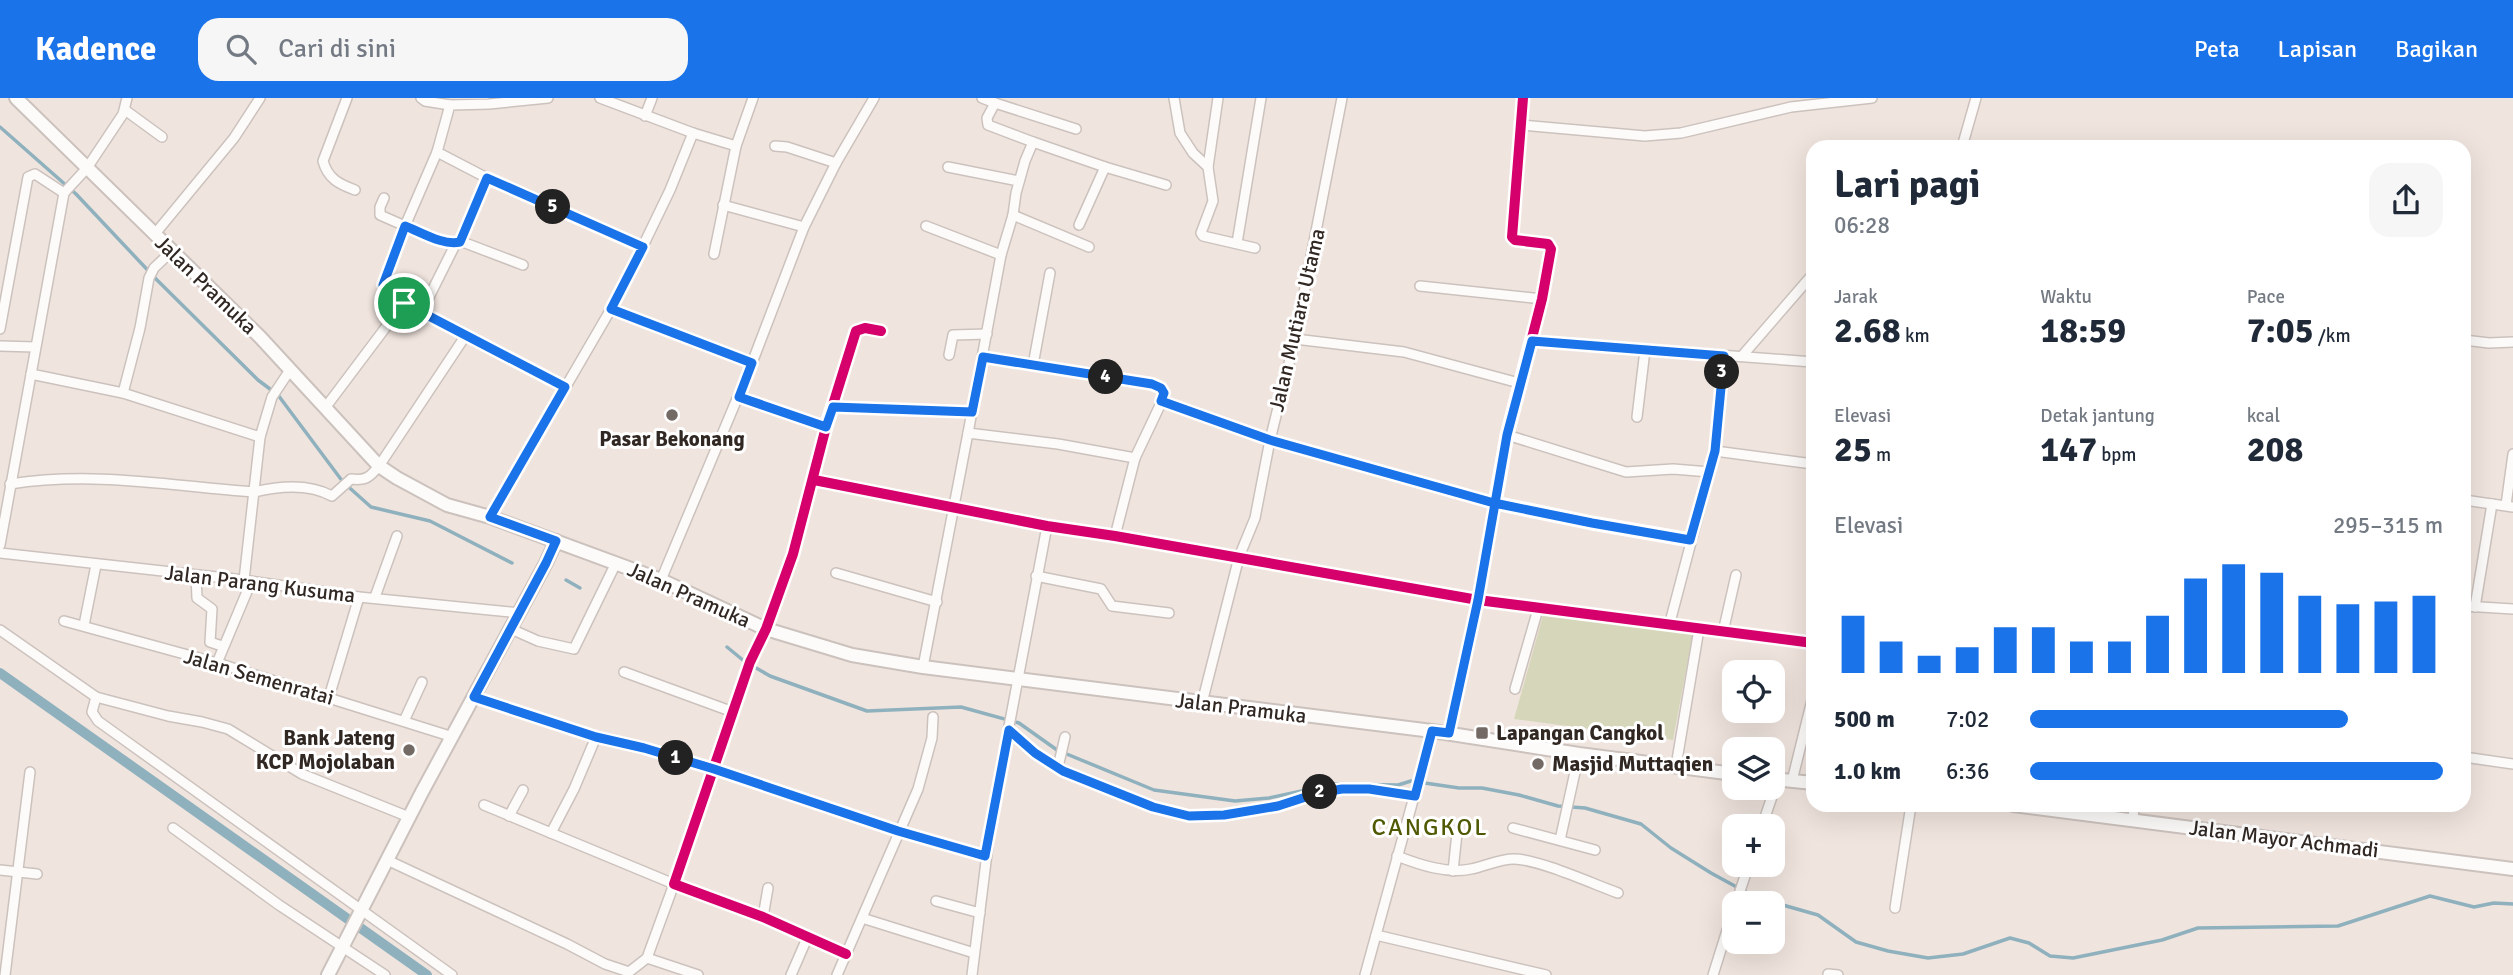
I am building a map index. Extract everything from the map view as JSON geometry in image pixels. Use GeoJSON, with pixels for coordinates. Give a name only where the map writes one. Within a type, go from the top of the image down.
{"type":"FeatureCollection","features":[{"type":"Feature","properties":{"kind":"main road","name":"Jalan Pramuka"},"geometry":{"type":"LineString","coordinates":[[18,99],[83,172],[172,250],[260,337],[379,466],[420,492],[447,505],[490,517],[661,580],[766,629],[852,655],[923,667],[1449,733],[1579,754],[1722,772]]}},
{"type":"Feature","properties":{"kind":"main road"},"geometry":{"type":"LineString","coordinates":[[328,975],[556,541]]}},
{"type":"Feature","properties":{"kind":"main road"},"geometry":{"type":"LineString","coordinates":[[1785,780],[1806,782]]}},
{"type":"Feature","properties":{"kind":"main road","name":"Jalan Mayor Achmadi"},"geometry":{"type":"LineString","coordinates":[[2069,812],[2513,869]]}},
{"type":"Feature","properties":{"kind":"street"},"geometry":{"type":"LineString","coordinates":[[0,545],[65,192],[83,172],[125,110],[127,98]]}},
{"type":"Feature","properties":{"kind":"street"},"geometry":{"type":"LineString","coordinates":[[347,98],[323,161],[329,175],[355,190]]}},
{"type":"Feature","properties":{"kind":"street"},"geometry":{"type":"LineString","coordinates":[[421,98],[450,105],[548,98]]}},
{"type":"Feature","properties":{"kind":"street"},"geometry":{"type":"LineString","coordinates":[[600,98],[736,146]]}},
{"type":"Feature","properties":{"kind":"street"},"geometry":{"type":"LineString","coordinates":[[645,116],[652,98]]}},
{"type":"Feature","properties":{"kind":"street"},"geometry":{"type":"LineString","coordinates":[[713,254],[736,146],[753,98]]}},
{"type":"Feature","properties":{"kind":"street"},"geometry":{"type":"LineString","coordinates":[[661,580],[739,397],[804,227],[835,163],[874,98]]}},
{"type":"Feature","properties":{"kind":"street"},"geometry":{"type":"LineString","coordinates":[[982,98],[1076,129]]}},
{"type":"Feature","properties":{"kind":"street"},"geometry":{"type":"LineString","coordinates":[[1174,98],[1180,134],[1193,153],[1208,167]]}},
{"type":"Feature","properties":{"kind":"street"},"geometry":{"type":"LineString","coordinates":[[1218,98],[1208,167],[1213,201],[1201,233],[1206,237],[1255,248]]}},
{"type":"Feature","properties":{"kind":"street"},"geometry":{"type":"LineString","coordinates":[[1237,243],[1261,98]]}},
{"type":"Feature","properties":{"kind":"street","name":"Jalan Mutiara Utama"},"geometry":{"type":"LineString","coordinates":[[1202,703],[1239,557],[1255,518],[1270,440],[1295,339],[1342,98]]}},
{"type":"Feature","properties":{"kind":"street"},"geometry":{"type":"LineString","coordinates":[[1449,733],[1478,600],[1507,435],[1542,299],[1551,246],[1515,240],[1511,230],[1523,98]]}},
{"type":"Feature","properties":{"kind":"street"},"geometry":{"type":"LineString","coordinates":[[1522,125],[1645,136],[1681,133],[1791,102],[1872,98]]}},
{"type":"Feature","properties":{"kind":"street"},"geometry":{"type":"LineString","coordinates":[[1964,140],[1976,98]]}},
{"type":"Feature","properties":{"kind":"street"},"geometry":{"type":"LineString","coordinates":[[154,235],[234,138],[257,99]]}},
{"type":"Feature","properties":{"kind":"street"},"geometry":{"type":"LineString","coordinates":[[995,103],[988,118],[988,125],[1105,167],[1166,185]]}},
{"type":"Feature","properties":{"kind":"street"},"geometry":{"type":"LineString","coordinates":[[450,105],[438,152],[405,226],[383,285],[404,303],[565,387]]}},
{"type":"Feature","properties":{"kind":"street"},"geometry":{"type":"LineString","coordinates":[[125,110],[162,137]]}},
{"type":"Feature","properties":{"kind":"street"},"geometry":{"type":"LineString","coordinates":[[490,517],[611,309],[670,190],[693,133]]}},
{"type":"Feature","properties":{"kind":"street"},"geometry":{"type":"LineString","coordinates":[[923,667],[956,507],[1001,255],[1013,215],[1019,181],[1033,142]]}},
{"type":"Feature","properties":{"kind":"street"},"geometry":{"type":"LineString","coordinates":[[775,146],[787,147],[835,163]]}},
{"type":"Feature","properties":{"kind":"street"},"geometry":{"type":"LineString","coordinates":[[438,152],[487,178],[643,247]]}},
{"type":"Feature","properties":{"kind":"street"},"geometry":{"type":"LineString","coordinates":[[948,167],[1019,181]]}},
{"type":"Feature","properties":{"kind":"street"},"geometry":{"type":"LineString","coordinates":[[1079,225],[1105,167]]}},
{"type":"Feature","properties":{"kind":"street"},"geometry":{"type":"LineString","coordinates":[[0,329],[28,177],[35,174],[65,192]]}},
{"type":"Feature","properties":{"kind":"street"},"geometry":{"type":"LineString","coordinates":[[422,312],[487,178]]}},
{"type":"Feature","properties":{"kind":"street"},"geometry":{"type":"LineString","coordinates":[[384,198],[380,215],[405,226],[523,265]]}},
{"type":"Feature","properties":{"kind":"street"},"geometry":{"type":"LineString","coordinates":[[723,205],[804,227]]}},
{"type":"Feature","properties":{"kind":"street"},"geometry":{"type":"LineString","coordinates":[[1013,215],[1089,247]]}},
{"type":"Feature","properties":{"kind":"street"},"geometry":{"type":"LineString","coordinates":[[926,226],[1001,255]]}},
{"type":"Feature","properties":{"kind":"street"},"geometry":{"type":"LineString","coordinates":[[123,393],[140,328],[149,278],[172,250]]}},
{"type":"Feature","properties":{"kind":"street"},"geometry":{"type":"LineString","coordinates":[[1033,365],[1049,273]]}},
{"type":"Feature","properties":{"kind":"street"},"geometry":{"type":"LineString","coordinates":[[1742,356],[1806,282]]}},
{"type":"Feature","properties":{"kind":"street"},"geometry":{"type":"LineString","coordinates":[[1420,286],[1542,299]]}},
{"type":"Feature","properties":{"kind":"street"},"geometry":{"type":"LineString","coordinates":[[326,408],[404,303]]}},
{"type":"Feature","properties":{"kind":"street"},"geometry":{"type":"LineString","coordinates":[[611,309],[752,363]]}},
{"type":"Feature","properties":{"kind":"street"},"geometry":{"type":"LineString","coordinates":[[387,860],[629,974],[647,958],[750,662],[766,629],[793,554],[826,427],[856,331],[866,328],[881,331]]}},
{"type":"Feature","properties":{"kind":"street"},"geometry":{"type":"LineString","coordinates":[[949,355],[953,335],[987,334]]}},
{"type":"Feature","properties":{"kind":"street"},"geometry":{"type":"LineString","coordinates":[[10,484],[89,477],[254,492],[274,487],[289,487],[321,491],[332,496],[351,479],[362,481],[368,478],[379,466],[466,335]]}},
{"type":"Feature","properties":{"kind":"street"},"geometry":{"type":"LineString","coordinates":[[1295,339],[1405,352],[1519,383]]}},
{"type":"Feature","properties":{"kind":"street"},"geometry":{"type":"LineString","coordinates":[[2471,340],[2513,342]]}},
{"type":"Feature","properties":{"kind":"street"},"geometry":{"type":"LineString","coordinates":[[1532,341],[1806,361]]}},
{"type":"Feature","properties":{"kind":"street"},"geometry":{"type":"LineString","coordinates":[[0,346],[36,347]]}},
{"type":"Feature","properties":{"kind":"street"},"geometry":{"type":"LineString","coordinates":[[1637,417],[1645,350]]}},
{"type":"Feature","properties":{"kind":"street"},"geometry":{"type":"LineString","coordinates":[[1669,626],[1715,451],[1724,356]]}},
{"type":"Feature","properties":{"kind":"street"},"geometry":{"type":"LineString","coordinates":[[983,357],[1152,384],[1161,388],[1164,393],[1135,458],[1115,536]]}},
{"type":"Feature","properties":{"kind":"street"},"geometry":{"type":"LineString","coordinates":[[217,663],[247,581],[260,437],[272,397],[290,370]]}},
{"type":"Feature","properties":{"kind":"street"},"geometry":{"type":"LineString","coordinates":[[31,374],[123,393],[260,437]]}},
{"type":"Feature","properties":{"kind":"street"},"geometry":{"type":"LineString","coordinates":[[739,397],[826,427]]}},
{"type":"Feature","properties":{"kind":"street"},"geometry":{"type":"LineString","coordinates":[[1161,401],[1270,440],[1494,503],[1690,540]]}},
{"type":"Feature","properties":{"kind":"street"},"geometry":{"type":"LineString","coordinates":[[833,407],[972,412]]}},
{"type":"Feature","properties":{"kind":"street"},"geometry":{"type":"LineString","coordinates":[[968,433],[1058,444],[1135,458]]}},
{"type":"Feature","properties":{"kind":"street"},"geometry":{"type":"LineString","coordinates":[[1507,435],[1626,472],[1673,469],[1710,472]]}},
{"type":"Feature","properties":{"kind":"street"},"geometry":{"type":"LineString","coordinates":[[1715,451],[1806,463]]}},
{"type":"Feature","properties":{"kind":"street"},"geometry":{"type":"LineString","coordinates":[[2471,501],[2510,506],[2513,454]]}},
{"type":"Feature","properties":{"kind":"street"},"geometry":{"type":"LineString","coordinates":[[814,480],[1047,526],[1478,600],[1806,642]]}},
{"type":"Feature","properties":{"kind":"street"},"geometry":{"type":"LineString","coordinates":[[2475,607],[2492,504]]}},
{"type":"Feature","properties":{"kind":"street"},"geometry":{"type":"LineString","coordinates":[[972,975],[985,856],[1047,526]]}},
{"type":"Feature","properties":{"kind":"street"},"geometry":{"type":"LineString","coordinates":[[375,597],[397,536]]}},
{"type":"Feature","properties":{"kind":"street","name":"Jalan Parang Kusuma"},"geometry":{"type":"LineString","coordinates":[[0,553],[247,581],[359,597],[520,612]]}},
{"type":"Feature","properties":{"kind":"street"},"geometry":{"type":"LineString","coordinates":[[511,629],[549,645],[574,649],[616,563]]}},
{"type":"Feature","properties":{"kind":"street"},"geometry":{"type":"LineString","coordinates":[[84,625],[96,565]]}},
{"type":"Feature","properties":{"kind":"street"},"geometry":{"type":"LineString","coordinates":[[836,573],[937,602]]}},
{"type":"Feature","properties":{"kind":"street"},"geometry":{"type":"LineString","coordinates":[[1723,632],[1736,575]]}},
{"type":"Feature","properties":{"kind":"street"},"geometry":{"type":"LineString","coordinates":[[196,576],[197,598],[212,609],[210,642],[222,646]]}},
{"type":"Feature","properties":{"kind":"street"},"geometry":{"type":"LineString","coordinates":[[1036,576],[1101,589],[1112,606],[1169,613]]}},
{"type":"Feature","properties":{"kind":"street"},"geometry":{"type":"LineString","coordinates":[[329,697],[359,597]]}},
{"type":"Feature","properties":{"kind":"street"},"geometry":{"type":"LineString","coordinates":[[2471,607],[2513,609]]}},
{"type":"Feature","properties":{"kind":"street"},"geometry":{"type":"LineString","coordinates":[[1515,689],[1538,609]]}},
{"type":"Feature","properties":{"kind":"street","name":"Jalan Semenratai"},"geometry":{"type":"LineString","coordinates":[[64,621],[217,663],[453,737]]}},
{"type":"Feature","properties":{"kind":"street"},"geometry":{"type":"LineString","coordinates":[[0,629],[96,696],[228,729],[302,774],[409,817]]}},
{"type":"Feature","properties":{"kind":"street"},"geometry":{"type":"LineString","coordinates":[[1676,766],[1699,629]]}},
{"type":"Feature","properties":{"kind":"street"},"geometry":{"type":"LineString","coordinates":[[624,673],[733,712]]}},
{"type":"Feature","properties":{"kind":"street"},"geometry":{"type":"LineString","coordinates":[[404,721],[422,682]]}},
{"type":"Feature","properties":{"kind":"street"},"geometry":{"type":"LineString","coordinates":[[96,696],[92,712],[98,721],[359,913],[452,975]]}},
{"type":"Feature","properties":{"kind":"street"},"geometry":{"type":"LineString","coordinates":[[474,697],[596,737],[714,769],[898,831],[985,856]]}},
{"type":"Feature","properties":{"kind":"street"},"geometry":{"type":"LineString","coordinates":[[837,975],[921,778],[932,738],[933,717]]}},
{"type":"Feature","properties":{"kind":"street"},"geometry":{"type":"LineString","coordinates":[[1009,723],[1035,753],[1058,767],[1143,803],[1189,816],[1224,815],[1264,808],[1342,789],[1369,789],[1415,796]]}},
{"type":"Feature","properties":{"kind":"street"},"geometry":{"type":"LineString","coordinates":[[1792,781],[1806,724]]}},
{"type":"Feature","properties":{"kind":"street"},"geometry":{"type":"LineString","coordinates":[[1365,975],[1432,731]]}},
{"type":"Feature","properties":{"kind":"street"},"geometry":{"type":"LineString","coordinates":[[551,833],[574,789],[596,737]]}},
{"type":"Feature","properties":{"kind":"street"},"geometry":{"type":"LineString","coordinates":[[1058,767],[1065,737]]}},
{"type":"Feature","properties":{"kind":"street"},"geometry":{"type":"LineString","coordinates":[[1560,840],[1579,754]]}},
{"type":"Feature","properties":{"kind":"street"},"geometry":{"type":"LineString","coordinates":[[2471,758],[2513,764]]}},
{"type":"Feature","properties":{"kind":"street"},"geometry":{"type":"LineString","coordinates":[[5,975],[30,772]]}},
{"type":"Feature","properties":{"kind":"street"},"geometry":{"type":"LineString","coordinates":[[509,816],[523,790]]}},
{"type":"Feature","properties":{"kind":"street"},"geometry":{"type":"LineString","coordinates":[[484,805],[674,884],[763,917],[846,954]]}},
{"type":"Feature","properties":{"kind":"street"},"geometry":{"type":"LineString","coordinates":[[1895,908],[1910,812]]}},
{"type":"Feature","properties":{"kind":"street"},"geometry":{"type":"LineString","coordinates":[[2133,820],[2134,812]]}},
{"type":"Feature","properties":{"kind":"street"},"geometry":{"type":"LineString","coordinates":[[173,828],[279,905],[343,944],[385,975]]}},
{"type":"Feature","properties":{"kind":"street"},"geometry":{"type":"LineString","coordinates":[[1513,828],[1595,850]]}},
{"type":"Feature","properties":{"kind":"street"},"geometry":{"type":"LineString","coordinates":[[1453,871],[1457,833]]}},
{"type":"Feature","properties":{"kind":"street"},"geometry":{"type":"LineString","coordinates":[[1397,856],[1417,864],[1453,871],[1516,859],[1532,862],[1618,893]]}},
{"type":"Feature","properties":{"kind":"street"},"geometry":{"type":"LineString","coordinates":[[0,870],[37,874]]}},
{"type":"Feature","properties":{"kind":"street"},"geometry":{"type":"LineString","coordinates":[[763,917],[768,888]]}},
{"type":"Feature","properties":{"kind":"street"},"geometry":{"type":"LineString","coordinates":[[936,901],[980,913]]}},
{"type":"Feature","properties":{"kind":"street"},"geometry":{"type":"LineString","coordinates":[[862,918],[974,953]]}},
{"type":"Feature","properties":{"kind":"street"},"geometry":{"type":"LineString","coordinates":[[1376,935],[1519,972],[1546,975]]}},
{"type":"Feature","properties":{"kind":"street"},"geometry":{"type":"LineString","coordinates":[[791,975],[808,936]]}},
{"type":"Feature","properties":{"kind":"street"},"geometry":{"type":"LineString","coordinates":[[1713,975],[1722,946]]}},
{"type":"Feature","properties":{"kind":"street"},"geometry":{"type":"LineString","coordinates":[[647,958],[697,975]]}},
{"type":"Feature","properties":{"kind":"green space","name":"Lapangan Cangkol"},"geometry":{"type":"Polygon","coordinates":[[[1543,615],[1693,633],[1673,740],[1514,719],[1543,615]]]}},
{"type":"Feature","properties":{"kind":"waterway"},"geometry":{"type":"LineString","coordinates":[[0,127],[76,194],[157,280],[258,380],[278,395],[343,482],[371,507],[430,521],[512,563]]}},
{"type":"Feature","properties":{"kind":"waterway"},"geometry":{"type":"LineString","coordinates":[[566,580],[580,588]]}},
{"type":"Feature","properties":{"kind":"waterway"},"geometry":{"type":"LineString","coordinates":[[727,647],[744,661],[770,676],[867,711],[961,707],[1019,723],[1057,750],[1154,790],[1235,801],[1269,798],[1334,784],[1398,785],[1411,781],[1459,788],[1482,788],[1558,806],[1585,808],[1641,824],[1671,848],[1711,873],[1755,897],[1818,915],[1856,942],[1928,958],[1963,954],[2010,938],[2029,943],[2050,956],[2073,958],[2162,940],[2198,928],[2338,926],[2430,896],[2474,907],[2494,903],[2513,904]]}},
{"type":"Feature","properties":{"kind":"waterway"},"geometry":{"type":"LineString","coordinates":[[0,673],[427,975]]}},
{"type":"Feature","properties":{"kind":"cycle path"},"geometry":{"type":"LineString","coordinates":[[1523,98],[1512,237],[1515,240],[1548,244],[1551,249],[1542,299],[1507,435],[1495,503],[1690,540]]}},
{"type":"Feature","properties":{"kind":"cycle path"},"geometry":{"type":"LineString","coordinates":[[846,954],[763,917],[674,884],[750,662],[766,629],[793,554],[826,427],[856,331],[865,328],[881,331]]}},
{"type":"Feature","properties":{"kind":"cycle path"},"geometry":{"type":"LineString","coordinates":[[814,480],[1047,526],[1478,600],[1806,642]]}},
{"type":"Feature","properties":{"kind":"place","name":"Pasar Bekonang"},"geometry":{"type":"Point","coordinates":[672,415]}},
{"type":"Feature","properties":{"kind":"place","name":"Lapangan Cangkol"},"geometry":{"type":"Point","coordinates":[1482,733]}},
{"type":"Feature","properties":{"kind":"place","name":"Bank Jateng KCP Mojolaban"},"geometry":{"type":"Point","coordinates":[409,750]}},
{"type":"Feature","properties":{"kind":"place","name":"Masjid Muttaqien"},"geometry":{"type":"Point","coordinates":[1538,764]}},
{"type":"Feature","properties":{"kind":"district","name":"CANGKOL"},"geometry":{"type":"Point","coordinates":[1430,827]}},
{"type":"Feature","properties":{"kind":"route"},"geometry":{"type":"LineString","coordinates":[[404,303],[383,288],[383,285],[405,226],[436,238],[460,242],[487,178],[643,247],[611,309],[752,363],[739,397],[826,427],[833,407],[972,412],[983,357],[1152,384],[1161,388],[1164,393],[1161,401],[1270,440],[1494,503],[1690,540],[1715,451],[1724,356],[1532,341],[1507,435],[1494,503],[1478,600],[1449,733],[1432,731],[1415,796],[1369,789],[1342,789],[1318,793],[1278,806],[1224,815],[1189,816],[1153,807],[1063,771],[1035,753],[1009,730],[985,856],[898,831],[714,769],[596,737],[474,697],[556,541],[490,517],[565,387],[404,303]]}}]}
